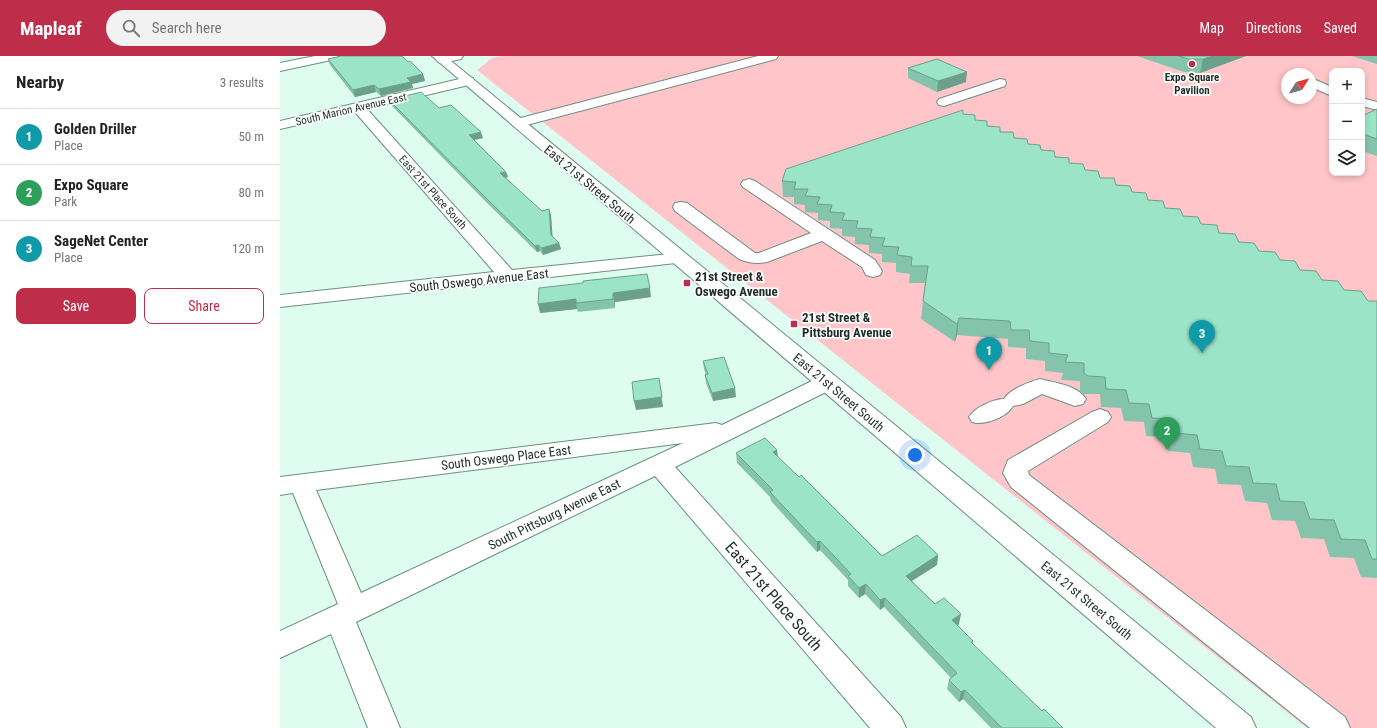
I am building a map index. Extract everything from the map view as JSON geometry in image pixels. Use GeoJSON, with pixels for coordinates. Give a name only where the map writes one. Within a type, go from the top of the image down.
{"type":"FeatureCollection","features":[{"type":"Feature","properties":{"kind":"street"},"geometry":{"type":"LineString","coordinates":[[280,67],[312,58],[332,56]]}},
{"type":"Feature","properties":{"kind":"street"},"geometry":{"type":"LineString","coordinates":[[440,58],[457,56]]}},
{"type":"Feature","properties":{"kind":"street"},"geometry":{"type":"LineString","coordinates":[[518,123],[772,56]]}},
{"type":"Feature","properties":{"kind":"street","name":"East 21st Street South"},"geometry":{"type":"LineString","coordinates":[[440,58],[1240,728]]}},
{"type":"Feature","properties":{"kind":"street"},"geometry":{"type":"LineString","coordinates":[[1317,78],[1329,81]]}},
{"type":"Feature","properties":{"kind":"street","name":"South Marion Avenue East"},"geometry":{"type":"LineString","coordinates":[[280,126],[468,81]]}},
{"type":"Feature","properties":{"kind":"street"},"geometry":{"type":"LineString","coordinates":[[944,102],[1000,83]]}},
{"type":"Feature","properties":{"kind":"street"},"geometry":{"type":"LineString","coordinates":[[1317,85],[1329,91]]}},
{"type":"Feature","properties":{"kind":"street"},"geometry":{"type":"LineString","coordinates":[[1365,91],[1377,94]]}},
{"type":"Feature","properties":{"kind":"street"},"geometry":{"type":"LineString","coordinates":[[1365,103],[1377,106]]}},
{"type":"Feature","properties":{"kind":"street","name":"East 21st Place South"},"geometry":{"type":"LineString","coordinates":[[358,107],[508,277]]}},
{"type":"Feature","properties":{"kind":"street"},"geometry":{"type":"LineString","coordinates":[[750,184],[869,264],[873,271]]}},
{"type":"Feature","properties":{"kind":"street"},"geometry":{"type":"LineString","coordinates":[[681,207],[745,255],[752,258],[761,258],[824,234]]}},
{"type":"Feature","properties":{"kind":"street","name":"South Oswego Avenue East"},"geometry":{"type":"LineString","coordinates":[[280,301],[679,258]]}},
{"type":"Feature","properties":{"kind":"street","name":"South Pittsburg Avenue East"},"geometry":{"type":"LineString","coordinates":[[280,645],[733,429],[828,382]]}},
{"type":"Feature","properties":{"kind":"street"},"geometry":{"type":"LineString","coordinates":[[980,417],[1040,386],[1064,393],[1075,400]]}},
{"type":"Feature","properties":{"kind":"street"},"geometry":{"type":"LineString","coordinates":[[1100,417],[1017,466],[1015,473],[1020,482],[1334,728]]}},
{"type":"Feature","properties":{"kind":"street","name":"South Oswego Place East"},"geometry":{"type":"LineString","coordinates":[[290,485],[733,429]]}},
{"type":"Feature","properties":{"kind":"street","name":"East 21st Place South"},"geometry":{"type":"LineString","coordinates":[[658,464],[890,728]]}},
{"type":"Feature","properties":{"kind":"street"},"geometry":{"type":"LineString","coordinates":[[290,485],[347,613],[384,728]]}},
{"type":"Feature","properties":{"kind":"shaded area"},"geometry":{"type":"Polygon","coordinates":[[[502,56],[1377,56],[1377,728],[1307,728],[477,70],[492,58],[502,56]]]}},
{"type":"Feature","properties":{"kind":"building"},"geometry":{"type":"Polygon","coordinates":[[[341,56],[402,56],[408,62],[410,61],[423,74],[407,78],[411,82],[379,89],[374,85],[353,90],[328,59],[341,56]]]}},
{"type":"Feature","properties":{"kind":"building"},"geometry":{"type":"Polygon","coordinates":[[[1179,56],[1213,56],[1203,59],[1188,59],[1179,56]]]}},
{"type":"Feature","properties":{"kind":"building"},"geometry":{"type":"Polygon","coordinates":[[[937,59],[967,72],[938,81],[908,68],[937,59]]]}},
{"type":"Feature","properties":{"kind":"building"},"geometry":{"type":"Polygon","coordinates":[[[421,92],[439,108],[451,105],[481,132],[469,135],[506,172],[500,173],[542,211],[549,209],[551,235],[559,243],[542,248],[538,245],[535,246],[389,100],[421,92]]]}},
{"type":"Feature","properties":{"kind":"building"},"geometry":{"type":"Polygon","coordinates":[[[1377,109],[1377,139],[1365,135],[1365,115],[1377,109]]]}},
{"type":"Feature","properties":{"kind":"building"},"geometry":{"type":"Polygon","coordinates":[[[963,110],[963,114],[975,115],[975,120],[987,121],[987,126],[1000,127],[1000,132],[1013,132],[1014,138],[1027,139],[1028,144],[1040,145],[1041,150],[1054,151],[1055,157],[1069,158],[1069,163],[1083,164],[1085,170],[1098,171],[1100,178],[1114,178],[1116,185],[1130,186],[1132,192],[1146,193],[1148,200],[1163,201],[1165,208],[1180,209],[1183,216],[1198,217],[1201,224],[1217,225],[1219,233],[1235,234],[1239,242],[1254,243],[1259,251],[1275,252],[1280,260],[1295,261],[1300,270],[1316,271],[1322,280],[1338,281],[1344,290],[1361,291],[1368,301],[1377,301],[1377,559],[1372,559],[1365,540],[1341,539],[1334,520],[1310,519],[1304,502],[1280,501],[1276,484],[1253,483],[1249,467],[1226,466],[1222,451],[1200,449],[1197,435],[1175,433],[1173,419],[1152,418],[1149,404],[1129,403],[1126,390],[1106,389],[1105,377],[1088,376],[1084,373],[1084,363],[1065,362],[1068,355],[1049,353],[1049,343],[1030,341],[1029,330],[1011,330],[1010,321],[959,318],[957,324],[923,301],[928,266],[911,266],[912,257],[897,255],[899,247],[882,246],[885,238],[870,237],[872,229],[856,228],[858,221],[842,220],[845,213],[830,212],[832,205],[817,204],[820,197],[805,196],[808,189],[794,189],[796,182],[782,181],[786,169],[963,110]]]}},
{"type":"Feature","properties":{"kind":"building"},"geometry":{"type":"Polygon","coordinates":[[[647,274],[650,288],[613,293],[613,299],[576,303],[576,299],[538,304],[539,288],[583,283],[583,281],[647,274]]]}},
{"type":"Feature","properties":{"kind":"building"},"geometry":{"type":"Polygon","coordinates":[[[724,357],[735,388],[712,393],[705,375],[708,374],[703,361],[724,357]]]}},
{"type":"Feature","properties":{"kind":"building"},"geometry":{"type":"Polygon","coordinates":[[[659,378],[662,397],[634,401],[632,382],[659,378]]]}},
{"type":"Feature","properties":{"kind":"building"},"geometry":{"type":"Polygon","coordinates":[[[765,438],[777,450],[773,452],[799,477],[801,475],[882,556],[917,535],[938,555],[906,576],[935,604],[944,598],[961,614],[952,620],[973,641],[971,642],[1042,711],[1044,709],[1063,728],[1002,728],[965,690],[961,692],[949,680],[957,673],[885,598],[880,600],[866,584],[859,588],[848,576],[851,574],[820,541],[817,542],[770,492],[773,490],[736,453],[765,438]]]}},
{"type":"Feature","properties":{"kind":"place","name":"Expo Square Pavilion"},"geometry":{"type":"Point","coordinates":[1192,64]}},
{"type":"Feature","properties":{"kind":"place","name":"21st Street & Oswego Avenue"},"geometry":{"type":"Point","coordinates":[687,283]}},
{"type":"Feature","properties":{"kind":"place","name":"21st Street & Pittsburg Avenue"},"geometry":{"type":"Point","coordinates":[794,324]}},
{"type":"Feature","properties":{"kind":"place","name":"SageNet Center"},"geometry":{"type":"Point","coordinates":[1202,353]}},
{"type":"Feature","properties":{"kind":"place","name":"Golden Driller"},"geometry":{"type":"Point","coordinates":[989,370]}},
{"type":"Feature","properties":{"kind":"place","name":"Expo Square"},"geometry":{"type":"Point","coordinates":[1167,450]}}]}
